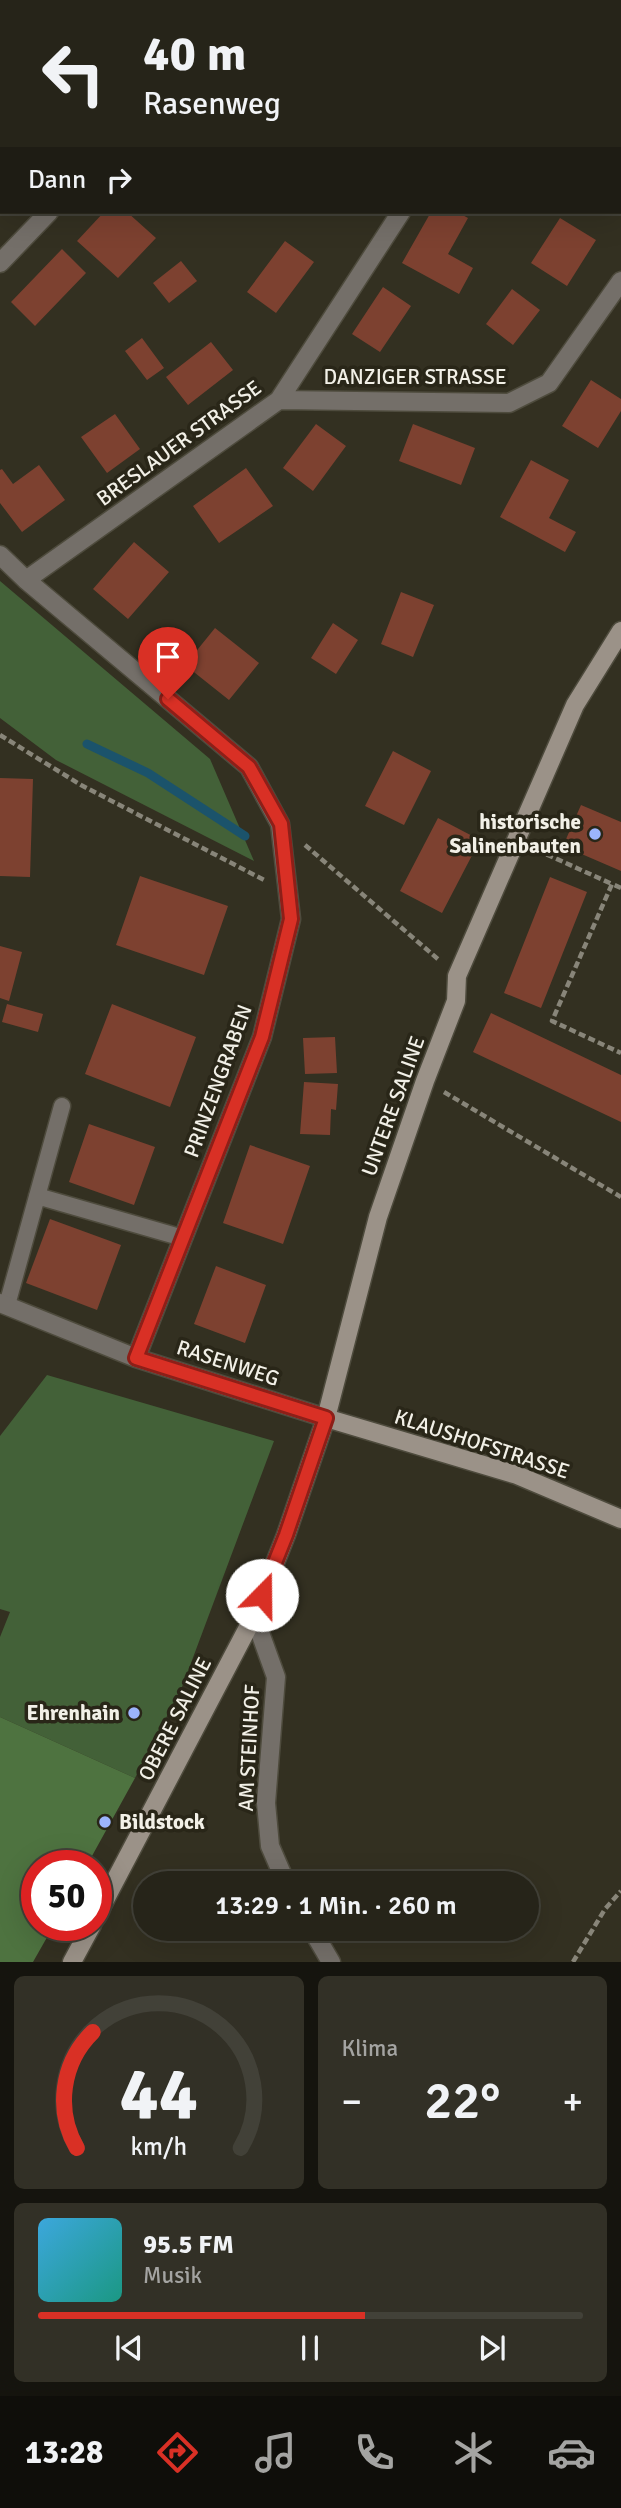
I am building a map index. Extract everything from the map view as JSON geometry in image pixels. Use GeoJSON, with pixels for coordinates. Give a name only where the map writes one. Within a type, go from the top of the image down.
{"type":"FeatureCollection","features":[{"type":"Feature","properties":{"kind":"main road","name":"UNTERE SALINE"},"geometry":{"type":"LineString","coordinates":[[254,1616],[286,1535],[326,1418],[378,1217],[456,1001],[457,976],[575,705],[621,631]]}},
{"type":"Feature","properties":{"kind":"main road","name":"KLAUSHOFSTRASSE"},"geometry":{"type":"LineString","coordinates":[[326,1418],[517,1475],[621,1519]]}},
{"type":"Feature","properties":{"kind":"main road","name":"OBERE SALINE"},"geometry":{"type":"LineString","coordinates":[[112,1887],[254,1616]]}},
{"type":"Feature","properties":{"kind":"main road"},"geometry":{"type":"LineString","coordinates":[[72,1962],[83,1941]]}},
{"type":"Feature","properties":{"kind":"street"},"geometry":{"type":"LineString","coordinates":[[0,263],[47,214]]}},
{"type":"Feature","properties":{"kind":"street","name":"BRESLAUER STRASSE"},"geometry":{"type":"LineString","coordinates":[[26,580],[279,400],[400,214]]}},
{"type":"Feature","properties":{"kind":"street","name":"DANZIGER STRASSE"},"geometry":{"type":"LineString","coordinates":[[279,400],[509,403],[549,383],[621,281]]}},
{"type":"Feature","properties":{"kind":"street","name":"PRINZENGRABEN"},"geometry":{"type":"LineString","coordinates":[[0,555],[26,580],[249,767],[281,824],[291,919],[262,1037],[136,1358]]}},
{"type":"Feature","properties":{"kind":"street","name":"RASENWEG"},"geometry":{"type":"LineString","coordinates":[[3,1304],[136,1358],[326,1418]]}},
{"type":"Feature","properties":{"kind":"street","name":"AM STEINHOF"},"geometry":{"type":"LineString","coordinates":[[254,1616],[276,1677],[266,1802],[270,1846],[281,1871]]}},
{"type":"Feature","properties":{"kind":"street"},"geometry":{"type":"LineString","coordinates":[[319,1941],[331,1962]]}},
{"type":"Feature","properties":{"kind":"lane"},"geometry":{"type":"LineString","coordinates":[[3,1304],[62,1107]]}},
{"type":"Feature","properties":{"kind":"lane"},"geometry":{"type":"LineString","coordinates":[[37,1196],[183,1238]]}},
{"type":"Feature","properties":{"kind":"path"},"geometry":{"type":"LineString","coordinates":[[0,735],[81,785],[288,893]]}},
{"type":"Feature","properties":{"kind":"path"},"geometry":{"type":"LineString","coordinates":[[281,824],[457,976]]}},
{"type":"Feature","properties":{"kind":"path"},"geometry":{"type":"LineString","coordinates":[[516,841],[621,888]]}},
{"type":"Feature","properties":{"kind":"path"},"geometry":{"type":"LineString","coordinates":[[612,884],[552,1021],[621,1053]]}},
{"type":"Feature","properties":{"kind":"path"},"geometry":{"type":"LineString","coordinates":[[425,1081],[621,1197]]}},
{"type":"Feature","properties":{"kind":"path"},"geometry":{"type":"LineString","coordinates":[[573,1962],[598,1920],[621,1891]]}},
{"type":"Feature","properties":{"kind":"green space"},"geometry":{"type":"Polygon","coordinates":[[[0,581],[210,759],[254,861],[56,760],[0,718],[0,581]]]}},
{"type":"Feature","properties":{"kind":"green space"},"geometry":{"type":"Polygon","coordinates":[[[47,1375],[274,1441],[182,1687],[135,1778],[0,1717],[0,1637],[10,1612],[0,1609],[0,1436],[47,1375]]]}},
{"type":"Feature","properties":{"kind":"green space"},"geometry":{"type":"Polygon","coordinates":[[[0,1717],[135,1778],[95,1850],[21,1850],[21,1941],[45,1941],[33,1962],[0,1962],[0,1717]]]}},
{"type":"Feature","properties":{"kind":"building"},"geometry":{"type":"Polygon","coordinates":[[[102,214],[129,214],[156,238],[118,278],[77,241],[102,214]]]}},
{"type":"Feature","properties":{"kind":"building"},"geometry":{"type":"Polygon","coordinates":[[[430,214],[461,214],[468,218],[448,254],[473,268],[459,294],[402,263],[430,214]]]}},
{"type":"Feature","properties":{"kind":"building"},"geometry":{"type":"Polygon","coordinates":[[[560,218],[596,240],[567,286],[531,263],[560,218]]]}},
{"type":"Feature","properties":{"kind":"building"},"geometry":{"type":"Polygon","coordinates":[[[285,241],[314,262],[276,313],[247,292],[285,241]]]}},
{"type":"Feature","properties":{"kind":"building"},"geometry":{"type":"Polygon","coordinates":[[[62,249],[86,273],[35,326],[11,302],[62,249]]]}},
{"type":"Feature","properties":{"kind":"building"},"geometry":{"type":"Polygon","coordinates":[[[181,261],[197,281],[169,303],[153,283],[181,261]]]}},
{"type":"Feature","properties":{"kind":"building"},"geometry":{"type":"Polygon","coordinates":[[[383,287],[411,306],[380,352],[352,334],[383,287]]]}},
{"type":"Feature","properties":{"kind":"building"},"geometry":{"type":"Polygon","coordinates":[[[512,289],[540,310],[513,345],[486,324],[512,289]]]}},
{"type":"Feature","properties":{"kind":"building"},"geometry":{"type":"Polygon","coordinates":[[[142,338],[164,368],[147,380],[125,351],[142,338]]]}},
{"type":"Feature","properties":{"kind":"building"},"geometry":{"type":"Polygon","coordinates":[[[211,342],[233,370],[188,405],[166,377],[211,342]]]}},
{"type":"Feature","properties":{"kind":"building"},"geometry":{"type":"Polygon","coordinates":[[[591,380],[621,399],[621,411],[598,448],[562,426],[591,380]]]}},
{"type":"Feature","properties":{"kind":"building"},"geometry":{"type":"Polygon","coordinates":[[[115,414],[140,449],[107,473],[81,437],[115,414]]]}},
{"type":"Feature","properties":{"kind":"building"},"geometry":{"type":"Polygon","coordinates":[[[316,424],[346,446],[313,491],[283,468],[316,424]]]}},
{"type":"Feature","properties":{"kind":"building"},"geometry":{"type":"Polygon","coordinates":[[[413,424],[475,448],[461,485],[399,461],[413,424]]]}},
{"type":"Feature","properties":{"kind":"building"},"geometry":{"type":"Polygon","coordinates":[[[531,460],[569,480],[549,518],[576,532],[565,552],[500,517],[531,460]]]}},
{"type":"Feature","properties":{"kind":"building"},"geometry":{"type":"Polygon","coordinates":[[[39,465],[65,500],[22,532],[0,503],[0,470],[2,469],[13,484],[39,465]]]}},
{"type":"Feature","properties":{"kind":"building"},"geometry":{"type":"Polygon","coordinates":[[[246,468],[273,506],[219,543],[193,506],[246,468]]]}},
{"type":"Feature","properties":{"kind":"building"},"geometry":{"type":"Polygon","coordinates":[[[134,542],[169,572],[128,619],[93,589],[134,542]]]}},
{"type":"Feature","properties":{"kind":"building"},"geometry":{"type":"Polygon","coordinates":[[[401,592],[434,605],[413,657],[381,644],[401,592]]]}},
{"type":"Feature","properties":{"kind":"building"},"geometry":{"type":"Polygon","coordinates":[[[333,623],[358,640],[336,674],[311,658],[333,623]]]}},
{"type":"Feature","properties":{"kind":"building"},"geometry":{"type":"Polygon","coordinates":[[[215,628],[259,663],[229,700],[185,665],[215,628]]]}},
{"type":"Feature","properties":{"kind":"building"},"geometry":{"type":"Polygon","coordinates":[[[393,751],[431,771],[404,825],[365,806],[393,751]]]}},
{"type":"Feature","properties":{"kind":"building"},"geometry":{"type":"Polygon","coordinates":[[[0,778],[33,779],[30,877],[0,876],[0,778]]]}},
{"type":"Feature","properties":{"kind":"building","name":"historische Salinenbauten"},"geometry":{"type":"Polygon","coordinates":[[[581,805],[621,822],[621,871],[563,846],[581,805]]]}},
{"type":"Feature","properties":{"kind":"building"},"geometry":{"type":"Polygon","coordinates":[[[438,818],[480,840],[442,913],[400,891],[438,818]]]}},
{"type":"Feature","properties":{"kind":"building"},"geometry":{"type":"Polygon","coordinates":[[[140,876],[228,906],[204,975],[116,945],[140,876]]]}},
{"type":"Feature","properties":{"kind":"building"},"geometry":{"type":"Polygon","coordinates":[[[550,877],[587,892],[541,1008],[504,993],[550,877]]]}},
{"type":"Feature","properties":{"kind":"building"},"geometry":{"type":"Polygon","coordinates":[[[0,946],[22,952],[9,1001],[0,998],[0,946]]]}},
{"type":"Feature","properties":{"kind":"building"},"geometry":{"type":"Polygon","coordinates":[[[7,1004],[43,1014],[38,1032],[2,1022],[7,1004]]]}},
{"type":"Feature","properties":{"kind":"building"},"geometry":{"type":"Polygon","coordinates":[[[112,1004],[196,1037],[170,1107],[85,1074],[112,1004]]]}},
{"type":"Feature","properties":{"kind":"building"},"geometry":{"type":"Polygon","coordinates":[[[491,1013],[621,1075],[621,1122],[473,1052],[491,1013]]]}},
{"type":"Feature","properties":{"kind":"building"},"geometry":{"type":"Polygon","coordinates":[[[335,1037],[337,1073],[305,1074],[303,1038],[335,1037]]]}},
{"type":"Feature","properties":{"kind":"building"},"geometry":{"type":"Polygon","coordinates":[[[304,1082],[338,1084],[336,1110],[331,1109],[330,1135],[300,1134],[304,1082]]]}},
{"type":"Feature","properties":{"kind":"building"},"geometry":{"type":"Polygon","coordinates":[[[89,1124],[155,1147],[134,1205],[69,1182],[89,1124]]]}},
{"type":"Feature","properties":{"kind":"building"},"geometry":{"type":"Polygon","coordinates":[[[250,1145],[310,1166],[283,1244],[223,1223],[250,1145]]]}},
{"type":"Feature","properties":{"kind":"building"},"geometry":{"type":"Polygon","coordinates":[[[50,1219],[121,1245],[97,1310],[26,1283],[50,1219]]]}},
{"type":"Feature","properties":{"kind":"building"},"geometry":{"type":"Polygon","coordinates":[[[216,1266],[266,1285],[245,1343],[194,1324],[216,1266]]]}},
{"type":"Feature","properties":{"kind":"waterway"},"geometry":{"type":"LineString","coordinates":[[87,744],[148,773],[245,836]]}},
{"type":"Feature","properties":{"kind":"place","name":"historische Salinenbauten"},"geometry":{"type":"Point","coordinates":[595,834]}},
{"type":"Feature","properties":{"kind":"place","name":"Ehrenhain"},"geometry":{"type":"Point","coordinates":[134,1713]}},
{"type":"Feature","properties":{"kind":"place","name":"Bildstock"},"geometry":{"type":"Point","coordinates":[105,1822]}},
{"type":"Feature","properties":{"kind":"route"},"geometry":{"type":"LineString","coordinates":[[168,699],[249,767],[281,824],[291,919],[262,1037],[136,1358],[326,1418],[286,1535],[262,1595]]}}]}
